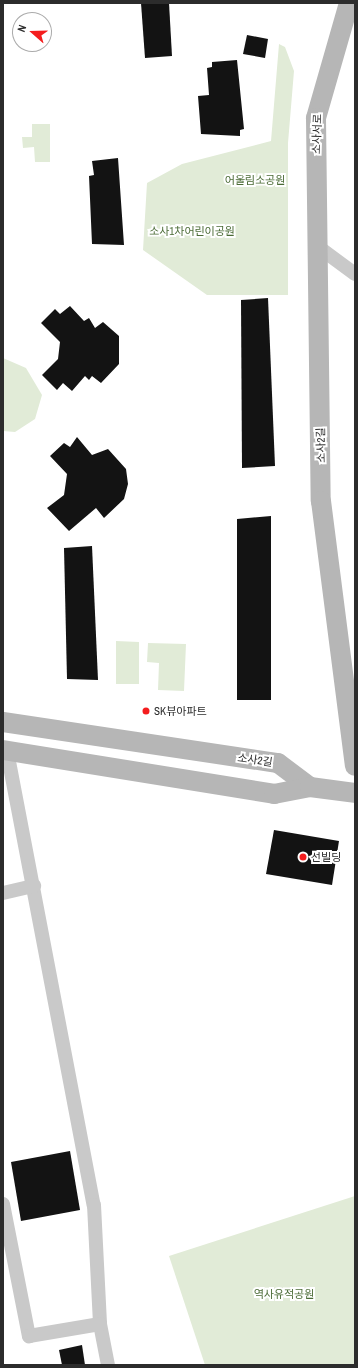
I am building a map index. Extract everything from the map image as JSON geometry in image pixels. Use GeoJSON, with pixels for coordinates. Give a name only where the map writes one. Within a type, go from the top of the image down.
{"type":"FeatureCollection","features":[{"type":"Feature","properties":{"kind":"street","name":"소사서로"},"geometry":{"type":"LineString","coordinates":[[317,246],[316,118],[349,3]]}},
{"type":"Feature","properties":{"kind":"street"},"geometry":{"type":"LineString","coordinates":[[317,246],[355,274]]}},
{"type":"Feature","properties":{"kind":"street","name":"소사2길"},"geometry":{"type":"LineString","coordinates":[[317,246],[321,501],[349,689],[355,766]]}},
{"type":"Feature","properties":{"kind":"street","name":"소사2길"},"geometry":{"type":"LineString","coordinates":[[3,722],[278,763],[310,787]]}},
{"type":"Feature","properties":{"kind":"street"},"geometry":{"type":"LineString","coordinates":[[108,1365],[100,1324],[94,1205],[34,886],[5,750],[274,794],[310,787],[355,793]]}},
{"type":"Feature","properties":{"kind":"street"},"geometry":{"type":"LineString","coordinates":[[3,892],[34,886]]}},
{"type":"Feature","properties":{"kind":"street"},"geometry":{"type":"LineString","coordinates":[[3,1204],[29,1336],[100,1324]]}},
{"type":"Feature","properties":{"kind":"green space","name":"소사1차어린이공원"},"geometry":{"type":"Polygon","coordinates":[[[279,44],[285,47],[294,71],[288,143],[288,295],[207,295],[143,250],[147,183],[182,164],[271,141],[279,44]]]}},
{"type":"Feature","properties":{"kind":"green space"},"geometry":{"type":"Polygon","coordinates":[[[32,124],[50,124],[50,162],[35,162],[34,147],[23,148],[22,137],[32,137],[32,124]]]}},
{"type":"Feature","properties":{"kind":"green space"},"geometry":{"type":"Polygon","coordinates":[[[3,358],[26,368],[42,395],[35,419],[15,432],[3,431],[3,358]]]}},
{"type":"Feature","properties":{"kind":"green space"},"geometry":{"type":"Polygon","coordinates":[[[116,641],[139,642],[139,684],[116,684],[116,641]]]}},
{"type":"Feature","properties":{"kind":"green space"},"geometry":{"type":"Polygon","coordinates":[[[148,643],[186,644],[184,691],[158,690],[159,663],[147,662],[148,643]]]}},
{"type":"Feature","properties":{"kind":"green space","name":"역사유적공원"},"geometry":{"type":"Polygon","coordinates":[[[355,1196],[355,1365],[205,1365],[169,1256],[355,1196]]]}},
{"type":"Feature","properties":{"kind":"building"},"geometry":{"type":"Polygon","coordinates":[[[141,3],[169,3],[172,56],[145,58],[141,3]]]}},
{"type":"Feature","properties":{"kind":"building"},"geometry":{"type":"Polygon","coordinates":[[[247,35],[268,39],[265,58],[243,54],[247,35]]]}},
{"type":"Feature","properties":{"kind":"building"},"geometry":{"type":"Polygon","coordinates":[[[237,60],[244,129],[240,130],[240,136],[201,134],[198,96],[209,95],[207,68],[212,67],[212,62],[237,60]]]}},
{"type":"Feature","properties":{"kind":"building"},"geometry":{"type":"Polygon","coordinates":[[[118,158],[124,245],[92,244],[89,176],[94,175],[92,161],[118,158]]]}},
{"type":"Feature","properties":{"kind":"building"},"geometry":{"type":"Polygon","coordinates":[[[268,298],[275,466],[242,468],[241,300],[268,298]]]}},
{"type":"Feature","properties":{"kind":"building"},"geometry":{"type":"Polygon","coordinates":[[[70,306],[84,321],[89,318],[95,328],[103,322],[119,336],[119,364],[101,383],[92,376],[89,380],[85,376],[72,391],[63,383],[57,390],[42,375],[58,359],[60,342],[41,323],[55,309],[60,314],[70,306]]]}},
{"type":"Feature","properties":{"kind":"building"},"geometry":{"type":"Polygon","coordinates":[[[77,437],[92,455],[108,449],[126,469],[128,484],[124,499],[104,518],[96,508],[69,531],[47,508],[64,495],[67,474],[50,456],[64,443],[70,447],[77,437]]]}},
{"type":"Feature","properties":{"kind":"building"},"geometry":{"type":"Polygon","coordinates":[[[271,516],[271,700],[237,700],[237,519],[271,516]]]}},
{"type":"Feature","properties":{"kind":"building"},"geometry":{"type":"Polygon","coordinates":[[[92,546],[98,680],[67,679],[64,548],[92,546]]]}},
{"type":"Feature","properties":{"kind":"building","name":"선빌딩"},"geometry":{"type":"Polygon","coordinates":[[[274,830],[339,841],[332,885],[266,874],[274,830]]]}},
{"type":"Feature","properties":{"kind":"building"},"geometry":{"type":"Polygon","coordinates":[[[70,1151],[80,1210],[21,1221],[11,1162],[70,1151]]]}},
{"type":"Feature","properties":{"kind":"building"},"geometry":{"type":"Polygon","coordinates":[[[82,1345],[85,1365],[62,1365],[59,1350],[82,1345]]]}},
{"type":"Feature","properties":{"kind":"place","name":"SK뷰아파트"},"geometry":{"type":"Point","coordinates":[146,711]}},
{"type":"Feature","properties":{"kind":"place","name":"선빌딩"},"geometry":{"type":"Point","coordinates":[303,857]}},
{"type":"Feature","properties":{"kind":"park label","name":"어울림소공원"},"geometry":{"type":"Point","coordinates":[255,180]}}]}
